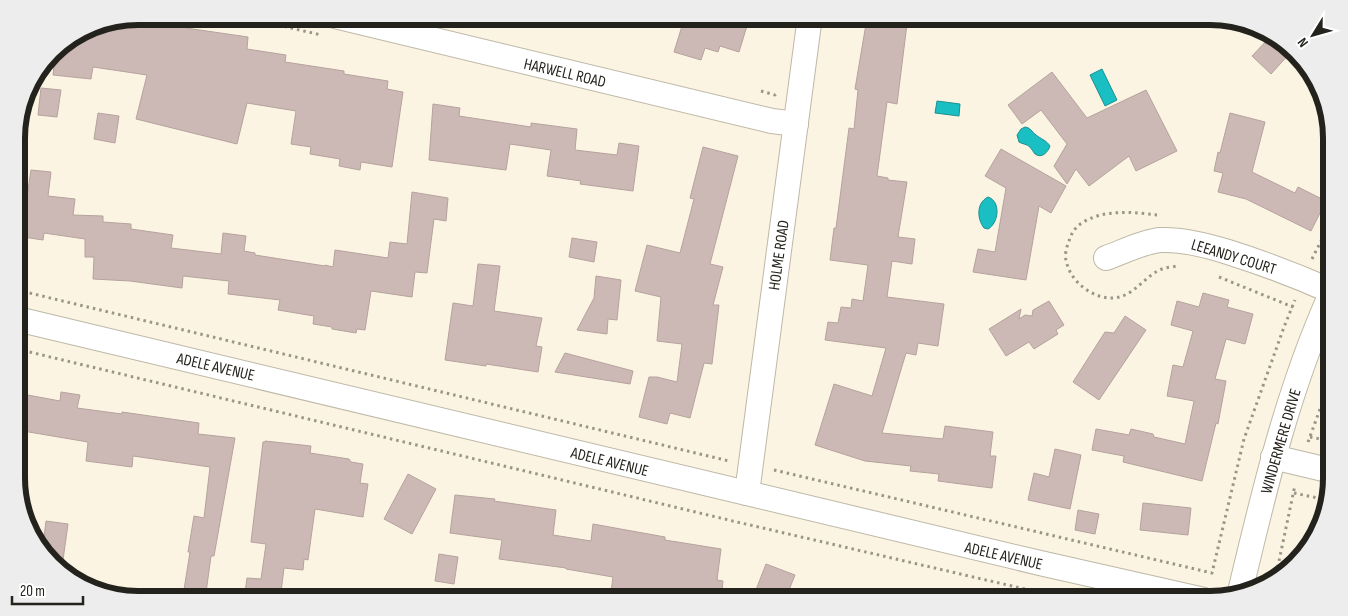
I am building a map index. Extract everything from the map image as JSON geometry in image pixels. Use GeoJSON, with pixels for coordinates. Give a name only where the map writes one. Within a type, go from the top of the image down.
{"type":"FeatureCollection","features":[{"type":"Feature","properties":{"kind":"street","name":"HOLME ROAD"},"geometry":{"type":"LineString","coordinates":[[747,493],[809,25]]}},
{"type":"Feature","properties":{"kind":"street","name":"HARWELL ROAD"},"geometry":{"type":"LineString","coordinates":[[332,27],[763,119],[796,124]]}},
{"type":"Feature","properties":{"kind":"street","name":"LEEANDY COURT"},"geometry":{"type":"LineString","coordinates":[[1106,258],[1159,240],[1183,241],[1206,245],[1285,271],[1323,289]]}},
{"type":"Feature","properties":{"kind":"street","name":"WINDERMERE DRIVE"},"geometry":{"type":"LineString","coordinates":[[1241,586],[1284,419],[1323,312]]}},
{"type":"Feature","properties":{"kind":"street","name":"ADELE AVENUE"},"geometry":{"type":"LineString","coordinates":[[25,321],[1164,591]]}},
{"type":"Feature","properties":{"kind":"street"},"geometry":{"type":"LineString","coordinates":[[1273,457],[1323,469]]}},
{"type":"Feature","properties":{"kind":"path"},"geometry":{"type":"LineString","coordinates":[[315,25],[332,27]]}},
{"type":"Feature","properties":{"kind":"path"},"geometry":{"type":"LineString","coordinates":[[756,90],[775,95],[777,85]]}},
{"type":"Feature","properties":{"kind":"path"},"geometry":{"type":"LineString","coordinates":[[1313,258],[1323,237]]}},
{"type":"Feature","properties":{"kind":"path"},"geometry":{"type":"LineString","coordinates":[[25,292],[728,460]]}},
{"type":"Feature","properties":{"kind":"path"},"geometry":{"type":"LineString","coordinates":[[775,461],[774,471],[1212,572],[1244,439],[1293,306]]}},
{"type":"Feature","properties":{"kind":"path"},"geometry":{"type":"LineString","coordinates":[[25,351],[1034,591]]}},
{"type":"Feature","properties":{"kind":"path"},"geometry":{"type":"LineString","coordinates":[[1308,442],[1323,403]]}},
{"type":"Feature","properties":{"kind":"path"},"geometry":{"type":"LineString","coordinates":[[1310,437],[1323,440]]}},
{"type":"Feature","properties":{"kind":"path"},"geometry":{"type":"LineString","coordinates":[[1277,569],[1296,483]]}},
{"type":"Feature","properties":{"kind":"path"},"geometry":{"type":"LineString","coordinates":[[1294,492],[1321,499]]}},
{"type":"Feature","properties":{"kind":"water"},"geometry":{"type":"Polygon","coordinates":[[[1102,69],[1117,100],[1105,106],[1090,75],[1102,69]]]}},
{"type":"Feature","properties":{"kind":"water"},"geometry":{"type":"Polygon","coordinates":[[[937,101],[960,104],[959,116],[935,113],[937,101]]]}},
{"type":"Feature","properties":{"kind":"water"},"geometry":{"type":"Polygon","coordinates":[[[1025,127],[1050,146],[1044,154],[1040,156],[1035,154],[1029,146],[1019,142],[1017,135],[1025,127]]]}},
{"type":"Feature","properties":{"kind":"water"},"geometry":{"type":"Polygon","coordinates":[[[988,197],[995,203],[997,212],[992,226],[988,229],[984,228],[980,220],[979,211],[981,203],[988,197]]]}},
{"type":"Feature","properties":{"kind":"building"},"geometry":{"type":"Polygon","coordinates":[[[131,25],[179,25],[186,26],[186,28],[248,37],[247,49],[286,55],[285,62],[344,71],[344,74],[388,81],[387,89],[403,92],[392,167],[361,162],[360,170],[339,166],[340,159],[310,154],[311,147],[291,144],[296,111],[247,103],[237,144],[136,119],[147,75],[93,67],[91,79],[53,75],[55,62],[75,44],[102,31],[114,28],[124,29],[125,26],[131,25]]]}},
{"type":"Feature","properties":{"kind":"building"},"geometry":{"type":"Polygon","coordinates":[[[682,25],[747,25],[739,52],[720,46],[718,52],[705,48],[701,60],[674,52],[682,25]]]}},
{"type":"Feature","properties":{"kind":"building"},"geometry":{"type":"Polygon","coordinates":[[[866,25],[907,25],[897,104],[887,102],[877,176],[888,178],[888,180],[907,182],[898,237],[915,239],[912,264],[892,261],[887,297],[944,304],[938,346],[918,343],[916,355],[906,353],[882,433],[943,439],[945,426],[993,432],[990,456],[996,456],[992,488],[938,481],[939,474],[910,471],[911,466],[865,461],[815,445],[834,384],[872,396],[886,348],[825,340],[828,322],[838,323],[841,307],[851,308],[852,299],[863,301],[868,265],[830,260],[849,128],[854,129],[858,90],[855,89],[866,25]]]}},
{"type":"Feature","properties":{"kind":"building"},"geometry":{"type":"Polygon","coordinates":[[[1267,40],[1288,56],[1271,74],[1252,56],[1267,40]]]}},
{"type":"Feature","properties":{"kind":"building"},"geometry":{"type":"Polygon","coordinates":[[[1052,72],[1087,118],[1146,90],[1177,151],[1136,171],[1129,156],[1089,186],[1076,169],[1067,184],[1054,166],[1067,144],[1041,110],[1022,124],[1008,105],[1052,72]]]}},
{"type":"Feature","properties":{"kind":"building"},"geometry":{"type":"Polygon","coordinates":[[[41,88],[61,90],[57,117],[38,115],[41,88]]]}},
{"type":"Feature","properties":{"kind":"building"},"geometry":{"type":"Polygon","coordinates":[[[433,104],[460,108],[459,116],[531,127],[531,123],[577,129],[575,150],[617,155],[619,143],[639,146],[633,191],[580,184],[581,181],[547,176],[551,150],[510,144],[506,170],[429,160],[433,104]]]}},
{"type":"Feature","properties":{"kind":"building"},"geometry":{"type":"Polygon","coordinates":[[[98,113],[119,116],[115,143],[94,139],[98,113]]]}},
{"type":"Feature","properties":{"kind":"building"},"geometry":{"type":"Polygon","coordinates":[[[1230,113],[1265,122],[1252,172],[1295,193],[1298,187],[1323,200],[1323,207],[1311,231],[1246,199],[1218,192],[1223,173],[1214,171],[1218,152],[1220,153],[1230,113]]]}},
{"type":"Feature","properties":{"kind":"building"},"geometry":{"type":"Polygon","coordinates":[[[703,147],[738,156],[710,264],[723,267],[713,305],[719,305],[712,364],[704,363],[690,418],[670,413],[667,424],[639,417],[649,377],[677,382],[682,344],[657,341],[661,297],[635,291],[647,245],[680,253],[694,199],[690,198],[703,147]]]}},
{"type":"Feature","properties":{"kind":"building"},"geometry":{"type":"Polygon","coordinates":[[[1001,149],[1066,186],[1051,213],[1039,206],[1026,280],[973,272],[978,249],[995,252],[1006,188],[985,176],[1001,149]]]}},
{"type":"Feature","properties":{"kind":"building"},"geometry":{"type":"Polygon","coordinates":[[[31,170],[51,172],[48,196],[75,199],[73,215],[103,216],[103,222],[131,224],[131,229],[173,235],[171,248],[221,254],[223,233],[246,236],[244,251],[255,253],[255,255],[333,267],[335,250],[388,258],[390,242],[407,244],[412,192],[448,198],[446,221],[434,219],[427,273],[415,272],[412,297],[371,291],[365,330],[357,329],[356,333],[313,324],[314,316],[278,310],[280,300],[228,294],[229,281],[183,276],[182,288],[130,281],[93,279],[94,257],[85,257],[85,239],[44,233],[43,240],[25,237],[26,203],[31,170]]]}},
{"type":"Feature","properties":{"kind":"building"},"geometry":{"type":"Polygon","coordinates":[[[572,238],[597,242],[594,262],[569,257],[572,238]]]}},
{"type":"Feature","properties":{"kind":"building"},"geometry":{"type":"Polygon","coordinates":[[[478,264],[500,266],[494,311],[542,318],[536,346],[542,347],[538,372],[445,360],[453,303],[473,306],[478,264]]]}},
{"type":"Feature","properties":{"kind":"building"},"geometry":{"type":"Polygon","coordinates":[[[596,276],[621,280],[617,320],[608,319],[607,334],[577,330],[594,298],[596,276]]]}},
{"type":"Feature","properties":{"kind":"building"},"geometry":{"type":"Polygon","coordinates":[[[1203,293],[1229,300],[1227,307],[1253,314],[1245,344],[1226,339],[1215,379],[1226,381],[1218,424],[1216,423],[1202,481],[1123,462],[1124,456],[1092,450],[1096,429],[1129,435],[1131,429],[1153,434],[1154,437],[1185,444],[1194,401],[1167,396],[1173,365],[1183,367],[1193,331],[1171,325],[1177,301],[1199,307],[1203,293]]]}},
{"type":"Feature","properties":{"kind":"building"},"geometry":{"type":"Polygon","coordinates":[[[1049,301],[1064,325],[1056,330],[1058,334],[1034,349],[1029,342],[1006,356],[989,329],[1021,309],[1019,319],[1025,315],[1032,316],[1033,310],[1049,301]]]}},
{"type":"Feature","properties":{"kind":"building"},"geometry":{"type":"Polygon","coordinates":[[[1125,316],[1146,330],[1099,400],[1073,382],[1105,332],[1114,333],[1125,316]]]}},
{"type":"Feature","properties":{"kind":"building"},"geometry":{"type":"Polygon","coordinates":[[[565,353],[633,371],[630,384],[555,372],[565,353]]]}},
{"type":"Feature","properties":{"kind":"building"},"geometry":{"type":"Polygon","coordinates":[[[61,392],[80,395],[77,408],[122,414],[122,412],[199,423],[198,434],[235,438],[214,556],[211,556],[206,591],[184,591],[194,516],[204,518],[210,467],[133,456],[132,467],[86,461],[88,442],[25,431],[25,394],[60,401],[61,392]]]}},
{"type":"Feature","properties":{"kind":"building"},"geometry":{"type":"Polygon","coordinates":[[[263,442],[311,446],[310,453],[349,459],[351,462],[363,464],[360,483],[368,484],[363,517],[315,509],[308,560],[304,559],[303,570],[284,568],[281,591],[245,591],[247,578],[261,579],[266,544],[251,542],[263,442]]]}},
{"type":"Feature","properties":{"kind":"building"},"geometry":{"type":"Polygon","coordinates":[[[1055,449],[1081,455],[1070,509],[1028,500],[1034,473],[1049,477],[1055,449]]]}},
{"type":"Feature","properties":{"kind":"building"},"geometry":{"type":"Polygon","coordinates":[[[408,474],[436,489],[412,534],[384,519],[408,474]]]}},
{"type":"Feature","properties":{"kind":"building"},"geometry":{"type":"Polygon","coordinates":[[[455,495],[495,499],[494,501],[556,510],[553,535],[591,541],[593,524],[665,537],[665,540],[721,549],[717,580],[723,581],[722,591],[611,591],[613,577],[566,568],[499,559],[502,540],[450,533],[455,495]]]}},
{"type":"Feature","properties":{"kind":"building"},"geometry":{"type":"Polygon","coordinates":[[[1143,503],[1191,508],[1188,535],[1140,530],[1143,503]]]}},
{"type":"Feature","properties":{"kind":"building"},"geometry":{"type":"Polygon","coordinates":[[[1078,510],[1099,514],[1095,534],[1075,530],[1078,510]]]}},
{"type":"Feature","properties":{"kind":"building"},"geometry":{"type":"Polygon","coordinates":[[[46,521],[68,524],[63,560],[58,558],[44,540],[46,521]]]}},
{"type":"Feature","properties":{"kind":"building"},"geometry":{"type":"Polygon","coordinates":[[[439,554],[458,557],[454,584],[435,581],[439,554]]]}},
{"type":"Feature","properties":{"kind":"building"},"geometry":{"type":"Polygon","coordinates":[[[766,564],[795,575],[789,591],[756,591],[766,564]]]}}]}
